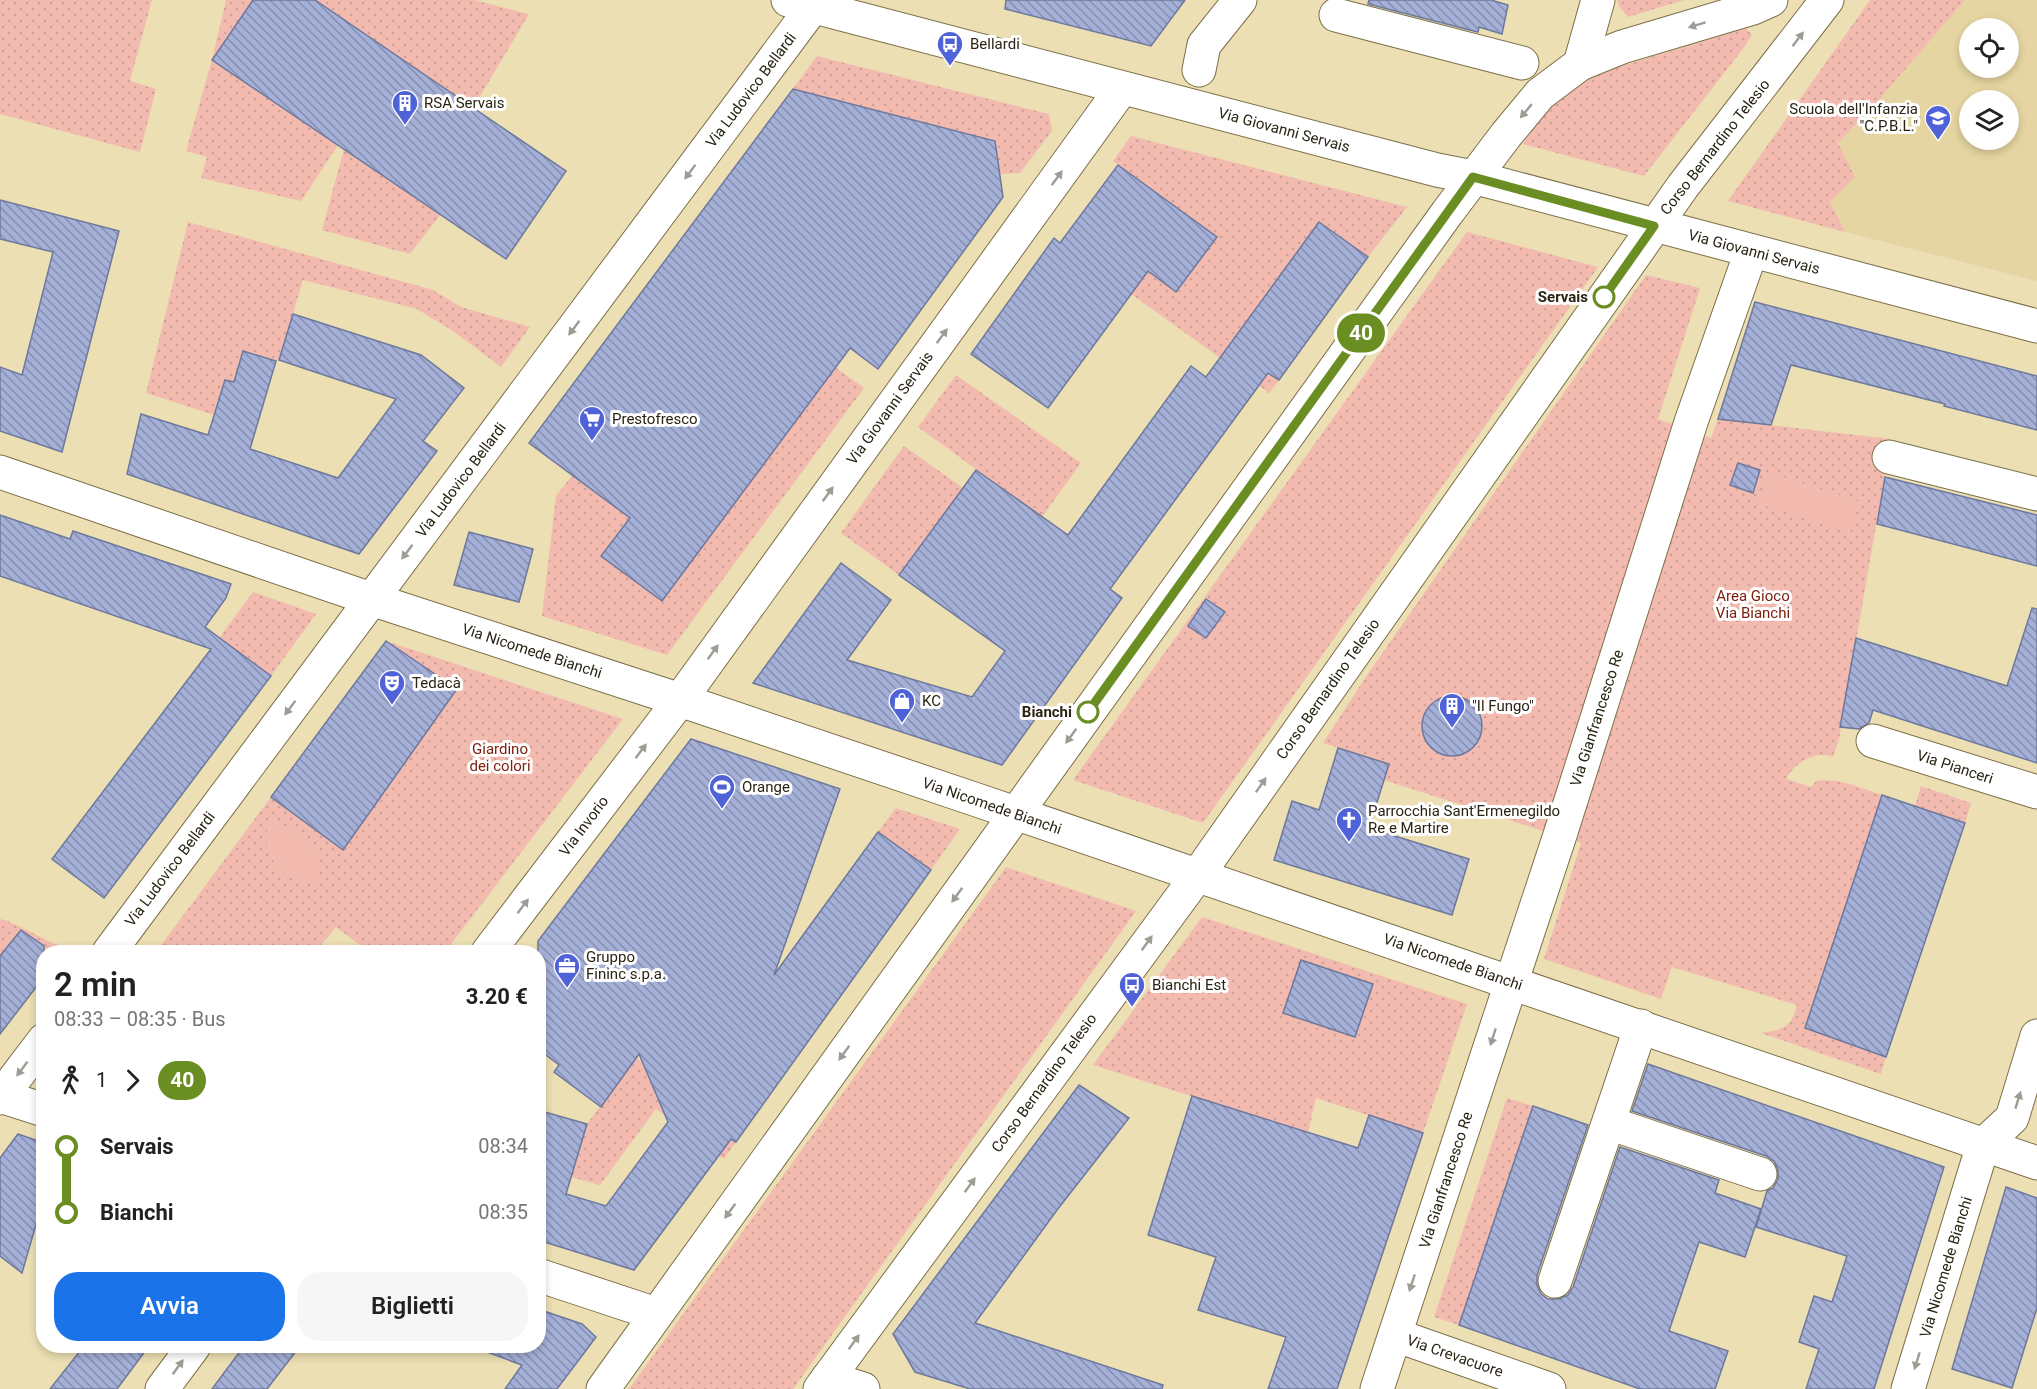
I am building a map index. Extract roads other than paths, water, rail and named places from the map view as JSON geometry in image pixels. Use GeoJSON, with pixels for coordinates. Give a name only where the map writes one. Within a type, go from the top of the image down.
{"type":"FeatureCollection","features":[{"type":"Feature","properties":{"kind":"street"},"geometry":{"type":"LineString","coordinates":[[1199,70],[1204,45],[1240,0]]}},
{"type":"Feature","properties":{"kind":"street"},"geometry":{"type":"LineString","coordinates":[[1580,64],[1598,0]]}},
{"type":"Feature","properties":{"kind":"street"},"geometry":{"type":"LineString","coordinates":[[603,1389],[1473,177],[1540,94],[1580,64],[1622,47],[1753,8],[1771,0]]}},
{"type":"Feature","properties":{"kind":"street","name":"Corso Bernardino Telesio"},"geometry":{"type":"LineString","coordinates":[[863,1389],[824,1383],[1197,876],[1654,226],[1827,0]]}},
{"type":"Feature","properties":{"kind":"street","name":"Via Giovanni Servais"},"geometry":{"type":"LineString","coordinates":[[806,2],[1122,88],[1437,170],[1473,177],[2037,326]]}},
{"type":"Feature","properties":{"kind":"street","name":"Via Ludovico Bellardi"},"geometry":{"type":"LineString","coordinates":[[114,945],[371,599],[806,2]]}},
{"type":"Feature","properties":{"kind":"street"},"geometry":{"type":"LineString","coordinates":[[1336,15],[1522,63]]}},
{"type":"Feature","properties":{"kind":"street","name":"Via Giovanni Servais"},"geometry":{"type":"LineString","coordinates":[[680,700],[1122,88]]}},
{"type":"Feature","properties":{"kind":"street","name":"Via Gianfrancesco Re"},"geometry":{"type":"LineString","coordinates":[[1377,1389],[1560,835],[1691,422],[1751,252]]}},
{"type":"Feature","properties":{"kind":"street"},"geometry":{"type":"LineString","coordinates":[[1889,457],[2037,494]]}},
{"type":"Feature","properties":{"kind":"street","name":"Via Nicomede Bianchi"},"geometry":{"type":"LineString","coordinates":[[0,472],[371,599],[680,700],[2037,1163]]}},
{"type":"Feature","properties":{"kind":"street","name":"Via Invorio"},"geometry":{"type":"LineString","coordinates":[[493,945],[680,700]]}},
{"type":"Feature","properties":{"kind":"street","name":"Via Pianceri"},"geometry":{"type":"LineString","coordinates":[[1873,741],[2037,792]]}},
{"type":"Feature","properties":{"kind":"street"},"geometry":{"type":"LineString","coordinates":[[1555,1281],[1641,1026]]}},
{"type":"Feature","properties":{"kind":"street","name":"Via Nicomede Bianchi"},"geometry":{"type":"LineString","coordinates":[[1908,1389],[1983,1145],[2012,1118],[2037,1036]]}},
{"type":"Feature","properties":{"kind":"street"},"geometry":{"type":"LineString","coordinates":[[36,1050],[0,1097],[36,1108]]}},
{"type":"Feature","properties":{"kind":"street"},"geometry":{"type":"LineString","coordinates":[[1609,1122],[1760,1174]]}},
{"type":"Feature","properties":{"kind":"street"},"geometry":{"type":"LineString","coordinates":[[546,1278],[656,1314]]}},
{"type":"Feature","properties":{"kind":"street","name":"Via Crevacuore"},"geometry":{"type":"LineString","coordinates":[[1395,1335],[1549,1389]]}},
{"type":"Feature","properties":{"kind":"street"},"geometry":{"type":"LineString","coordinates":[[162,1389],[189,1353]]}},
{"type":"Feature","properties":{"kind":"place","name":"Bellardi"},"geometry":{"type":"Point","coordinates":[950,67]}},
{"type":"Feature","properties":{"kind":"place","name":"RSA Servais"},"geometry":{"type":"Point","coordinates":[405,126]}},
{"type":"Feature","properties":{"kind":"place","name":"Scuola dell'Infanzia \"C.P.B.L.\""},"geometry":{"type":"Point","coordinates":[1938,141]}},
{"type":"Feature","properties":{"kind":"place","name":"Servais"},"geometry":{"type":"Point","coordinates":[1604,297]}},
{"type":"Feature","properties":{"kind":"place","name":"Prestofresco"},"geometry":{"type":"Point","coordinates":[592,442]}},
{"type":"Feature","properties":{"kind":"place","name":"Tedacà"},"geometry":{"type":"Point","coordinates":[392,706]}},
{"type":"Feature","properties":{"kind":"place","name":"Bianchi"},"geometry":{"type":"Point","coordinates":[1088,712]}},
{"type":"Feature","properties":{"kind":"place","name":"KC"},"geometry":{"type":"Point","coordinates":[902,724]}},
{"type":"Feature","properties":{"kind":"place","name":"\"Il Fungo\""},"geometry":{"type":"Point","coordinates":[1452,729]}},
{"type":"Feature","properties":{"kind":"place","name":"Orange"},"geometry":{"type":"Point","coordinates":[722,810]}},
{"type":"Feature","properties":{"kind":"place","name":"Parrocchia Sant'Ermenegildo Re e Martire"},"geometry":{"type":"Point","coordinates":[1349,843]}},
{"type":"Feature","properties":{"kind":"place","name":"Gruppo Fininc s.p.a."},"geometry":{"type":"Point","coordinates":[567,989]}},
{"type":"Feature","properties":{"kind":"place","name":"Bianchi Est"},"geometry":{"type":"Point","coordinates":[1132,1008]}},
{"type":"Feature","properties":{"kind":"park label","name":"Area Gioco Via Bianchi"},"geometry":{"type":"Point","coordinates":[1753,604]}},
{"type":"Feature","properties":{"kind":"park label","name":"Giardino dei colori"},"geometry":{"type":"Point","coordinates":[500,758]}}]}
